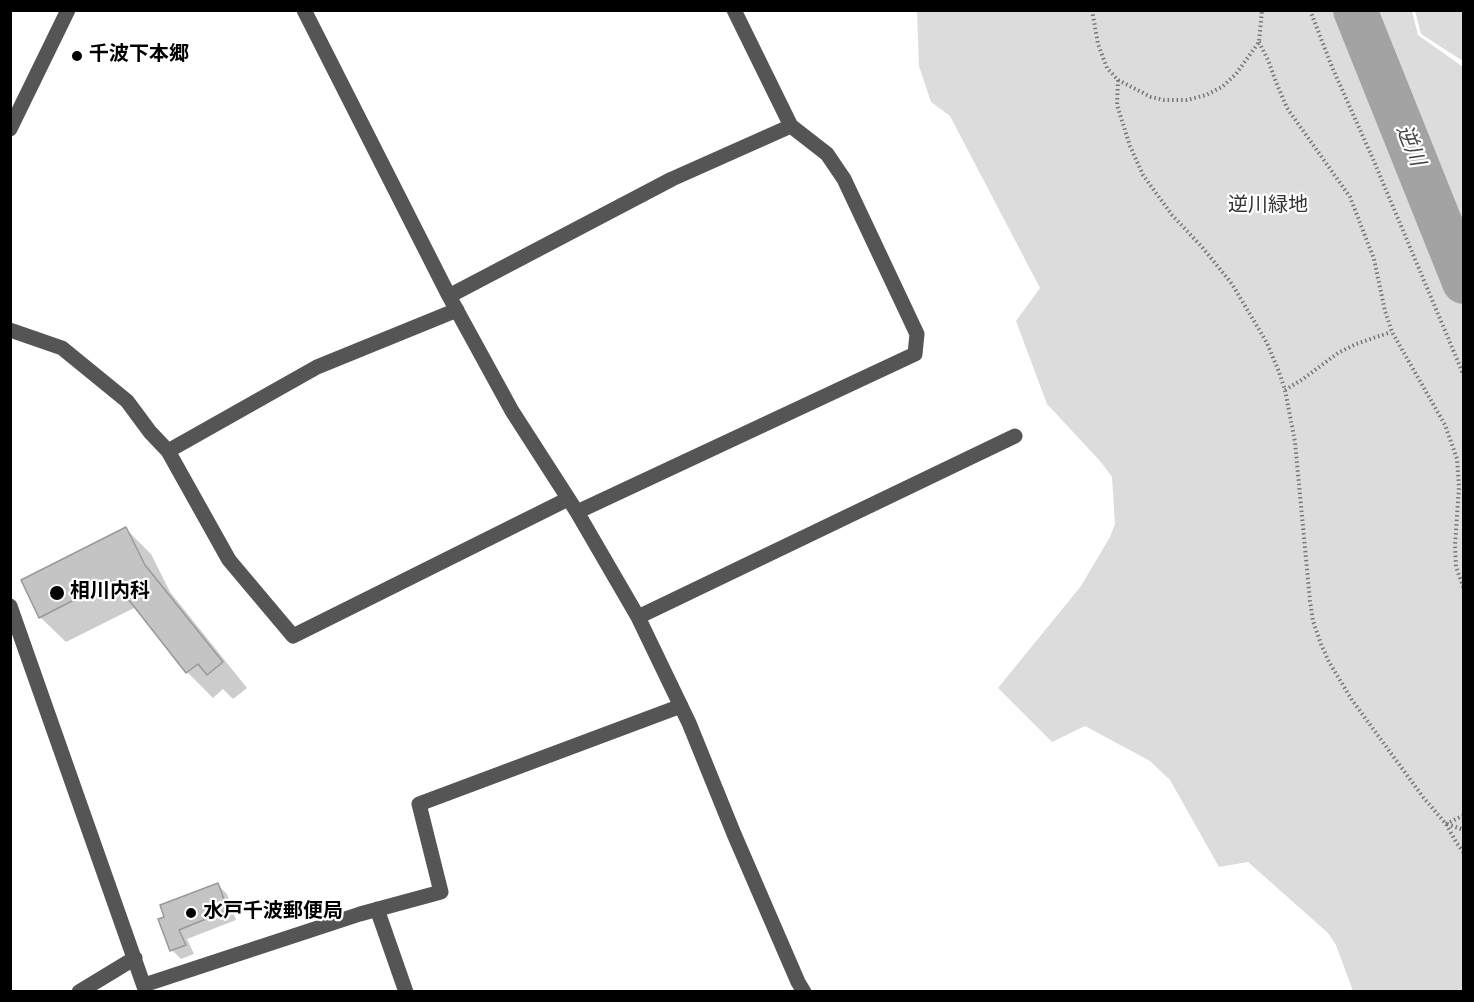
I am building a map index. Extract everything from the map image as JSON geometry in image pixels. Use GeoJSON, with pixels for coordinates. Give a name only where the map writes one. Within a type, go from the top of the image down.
{"type":"FeatureCollection","features":[{"type":"Feature","properties":{"kind":"street"},"geometry":{"type":"LineString","coordinates":[[10,129],[68,10]]}},
{"type":"Feature","properties":{"kind":"street"},"geometry":{"type":"LineString","coordinates":[[304,10],[449,296],[512,411],[577,512],[638,617],[681,705],[734,834],[804,992]]}},
{"type":"Feature","properties":{"kind":"street"},"geometry":{"type":"LineString","coordinates":[[577,512],[915,354],[917,334],[844,179],[827,154],[791,126],[735,10]]}},
{"type":"Feature","properties":{"kind":"street"},"geometry":{"type":"LineString","coordinates":[[449,296],[672,179],[791,126]]}},
{"type":"Feature","properties":{"kind":"street"},"geometry":{"type":"LineString","coordinates":[[168,451],[317,367],[457,310]]}},
{"type":"Feature","properties":{"kind":"street"},"geometry":{"type":"LineString","coordinates":[[10,330],[62,348],[127,400],[150,432],[168,451],[229,560],[293,636],[568,499]]}},
{"type":"Feature","properties":{"kind":"street"},"geometry":{"type":"LineString","coordinates":[[638,617],[1015,436]]}},
{"type":"Feature","properties":{"kind":"street"},"geometry":{"type":"LineString","coordinates":[[10,606],[145,988],[377,909],[441,892],[419,804],[681,705]]}},
{"type":"Feature","properties":{"kind":"street"},"geometry":{"type":"LineString","coordinates":[[377,909],[406,992]]}},
{"type":"Feature","properties":{"kind":"street"},"geometry":{"type":"LineString","coordinates":[[79,992],[135,958]]}},
{"type":"Feature","properties":{"kind":"path"},"geometry":{"type":"LineString","coordinates":[[1092,10],[1098,44],[1107,68],[1118,80],[1151,97],[1164,100],[1187,100],[1206,95],[1222,87],[1236,74],[1259,42],[1262,10]]}},
{"type":"Feature","properties":{"kind":"path"},"geometry":{"type":"LineString","coordinates":[[1310,10],[1332,67],[1464,376]]}},
{"type":"Feature","properties":{"kind":"path"},"geometry":{"type":"LineString","coordinates":[[1259,42],[1287,108],[1350,197],[1374,259],[1384,310],[1392,332],[1445,425],[1457,459],[1459,487],[1455,544],[1456,567],[1464,589]]}},
{"type":"Feature","properties":{"kind":"path"},"geometry":{"type":"LineString","coordinates":[[1118,80],[1117,105],[1130,146],[1143,175],[1172,215],[1232,284],[1267,343],[1285,390],[1295,442],[1313,621],[1329,662],[1352,700],[1423,797],[1446,824],[1464,853]]}},
{"type":"Feature","properties":{"kind":"path"},"geometry":{"type":"LineString","coordinates":[[1285,390],[1338,353],[1356,344],[1392,332]]}},
{"type":"Feature","properties":{"kind":"path"},"geometry":{"type":"LineString","coordinates":[[1446,824],[1464,816]]}},
{"type":"Feature","properties":{"kind":"path"},"geometry":{"type":"LineString","coordinates":[[1446,824],[1464,830]]}},
{"type":"Feature","properties":{"kind":"green space","name":"逆川緑地"},"geometry":{"type":"Polygon","coordinates":[[[917,11],[1412,11],[1418,35],[1463,67],[1463,991],[1353,991],[1336,945],[1328,933],[1248,862],[1219,867],[1170,780],[1150,761],[1085,726],[1052,742],[998,688],[1081,586],[1110,537],[1115,524],[1112,477],[1047,404],[1016,321],[1040,288],[950,116],[931,102],[919,66],[917,11]]]}},
{"type":"Feature","properties":{"kind":"green space"},"geometry":{"type":"Polygon","coordinates":[[[1415,11],[1463,11],[1463,61],[1421,34],[1415,11]]]}},
{"type":"Feature","properties":{"kind":"building","name":"相川内科"},"geometry":{"type":"Polygon","coordinates":[[[126,527],[145,565],[223,662],[207,675],[198,664],[186,673],[111,581],[39,618],[21,580],[126,527]]]}},
{"type":"Feature","properties":{"kind":"building"},"geometry":{"type":"Polygon","coordinates":[[[218,883],[228,910],[179,930],[186,945],[170,951],[158,919],[164,917],[160,905],[218,883]]]}},
{"type":"Feature","properties":{"kind":"waterway","name":"逆川"},"geometry":{"type":"LineString","coordinates":[[1355,10],[1464,282]]}},
{"type":"Feature","properties":{"kind":"place","name":"千波下本郷"},"geometry":{"type":"Point","coordinates":[77,56]}},
{"type":"Feature","properties":{"kind":"place","name":"相川内科"},"geometry":{"type":"Point","coordinates":[57,593]}},
{"type":"Feature","properties":{"kind":"place","name":"水戸千波郵便局"},"geometry":{"type":"Point","coordinates":[191,913]}}]}
